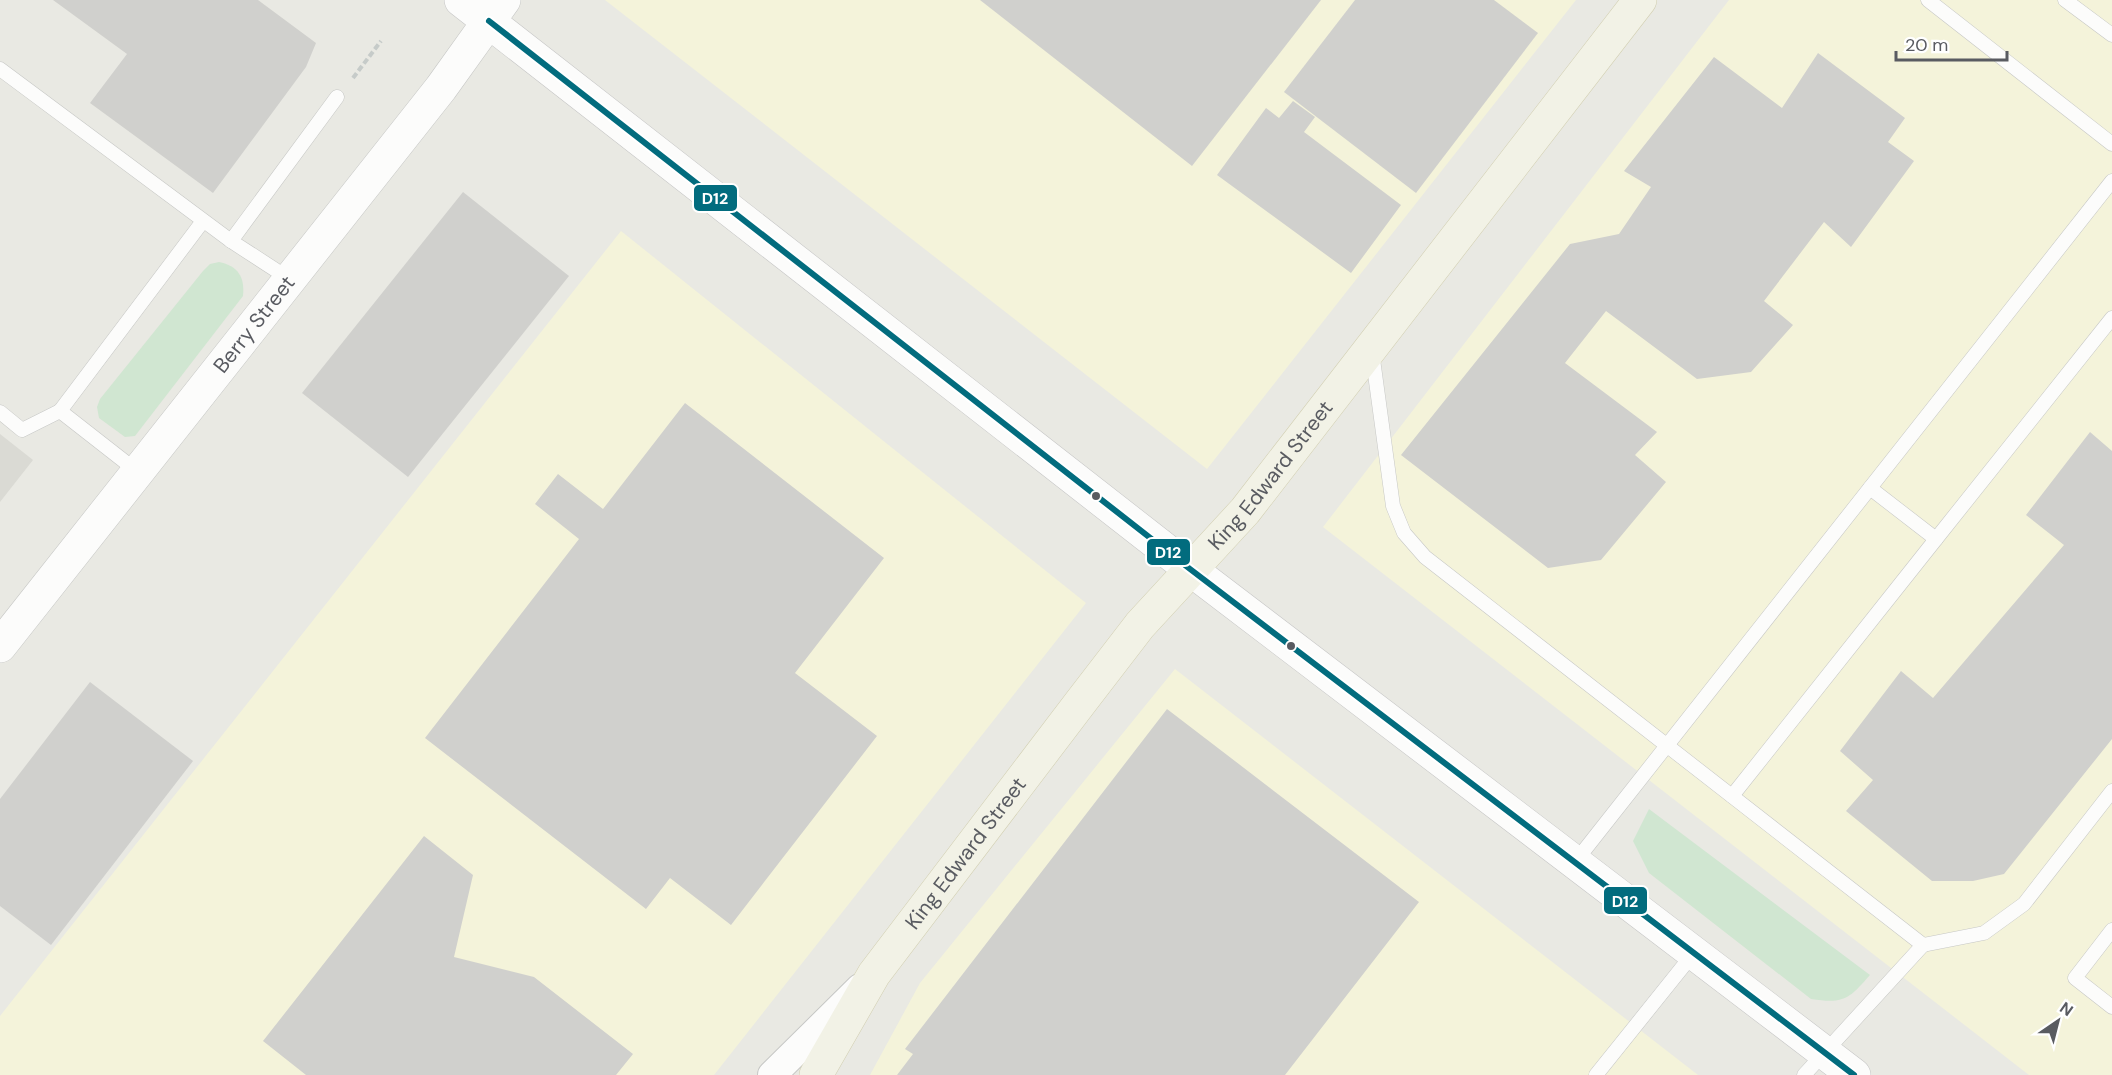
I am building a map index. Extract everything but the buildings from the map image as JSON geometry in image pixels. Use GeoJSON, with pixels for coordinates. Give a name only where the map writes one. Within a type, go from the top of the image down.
{"type":"FeatureCollection","features":[{"type":"Feature","properties":{"kind":"main road"},"geometry":{"type":"LineString","coordinates":[[461,0],[497,11],[1190,569],[1694,954],[1815,1064],[1854,1075]]}},
{"type":"Feature","properties":{"kind":"main road","name":"King Edward Street"},"geometry":{"type":"LineString","coordinates":[[874,974],[1140,626],[1245,511],[1640,0]]}},
{"type":"Feature","properties":{"kind":"main road","name":"Berry Street"},"geometry":{"type":"LineString","coordinates":[[0,646],[291,280],[441,88],[497,11]]}},
{"type":"Feature","properties":{"kind":"main road"},"geometry":{"type":"LineString","coordinates":[[816,1075],[874,974]]}},
{"type":"Feature","properties":{"kind":"street","name":"King Edward Street"},"geometry":{"type":"LineString","coordinates":[[772,1075],[874,974]]}},
{"type":"Feature","properties":{"kind":"lane"},"geometry":{"type":"LineString","coordinates":[[1928,0],[2112,144]]}},
{"type":"Feature","properties":{"kind":"lane"},"geometry":{"type":"LineString","coordinates":[[2065,0],[2112,35]]}},
{"type":"Feature","properties":{"kind":"lane"},"geometry":{"type":"LineString","coordinates":[[0,69],[231,241],[291,280]]}},
{"type":"Feature","properties":{"kind":"lane"},"geometry":{"type":"LineString","coordinates":[[231,241],[337,98]]}},
{"type":"Feature","properties":{"kind":"lane"},"geometry":{"type":"LineString","coordinates":[[1575,862],[2112,181]]}},
{"type":"Feature","properties":{"kind":"lane"},"geometry":{"type":"LineString","coordinates":[[0,412],[22,430],[60,411],[203,220]]}},
{"type":"Feature","properties":{"kind":"lane"},"geometry":{"type":"LineString","coordinates":[[1732,796],[2112,318]]}},
{"type":"Feature","properties":{"kind":"lane"},"geometry":{"type":"LineString","coordinates":[[1372,349],[1393,506],[1404,533],[1425,557],[1446,571],[1923,945]]}},
{"type":"Feature","properties":{"kind":"lane"},"geometry":{"type":"LineString","coordinates":[[60,411],[138,472]]}},
{"type":"Feature","properties":{"kind":"lane"},"geometry":{"type":"LineString","coordinates":[[1870,488],[1936,539]]}},
{"type":"Feature","properties":{"kind":"lane"},"geometry":{"type":"LineString","coordinates":[[1815,1064],[1923,945],[1984,933],[2025,904],[2112,791]]}},
{"type":"Feature","properties":{"kind":"lane"},"geometry":{"type":"LineString","coordinates":[[2112,930],[2075,978],[2112,1007]]}},
{"type":"Feature","properties":{"kind":"lane"},"geometry":{"type":"LineString","coordinates":[[1596,1075],[1694,954]]}},
{"type":"Feature","properties":{"kind":"path"},"geometry":{"type":"LineString","coordinates":[[337,98],[381,41]]}},
{"type":"Feature","properties":{"kind":"shaded area"},"geometry":{"type":"Polygon","coordinates":[[[605,0],[1576,0],[1207,469],[605,0]]]}},
{"type":"Feature","properties":{"kind":"shaded area"},"geometry":{"type":"Polygon","coordinates":[[[1729,0],[2112,0],[2112,1075],[2029,1075],[1323,527],[1729,0]]]}},
{"type":"Feature","properties":{"kind":"shaded area"},"geometry":{"type":"Polygon","coordinates":[[[621,231],[1086,603],[714,1075],[0,1075],[0,1016],[621,231]]]}},
{"type":"Feature","properties":{"kind":"shaded area"},"geometry":{"type":"Polygon","coordinates":[[[219,262],[231,266],[239,273],[243,283],[243,296],[135,436],[125,437],[99,418],[97,407],[100,399],[203,271],[210,264],[219,262]]]}},
{"type":"Feature","properties":{"kind":"shaded area"},"geometry":{"type":"Polygon","coordinates":[[[0,434],[33,460],[0,502],[0,434]]]}},
{"type":"Feature","properties":{"kind":"shaded area"},"geometry":{"type":"Polygon","coordinates":[[[1175,669],[1698,1075],[870,1075],[920,983],[1175,669]]]}},
{"type":"Feature","properties":{"kind":"shaded area"},"geometry":{"type":"Polygon","coordinates":[[[1649,809],[1870,975],[1857,990],[1845,998],[1831,1001],[1811,999],[1649,873],[1633,841],[1649,809]]]}},
{"type":"Feature","properties":{"kind":"transit line","name":"D12"},"geometry":{"type":"LineString","coordinates":[[489,21],[1190,569],[1854,1075]]}}]}
